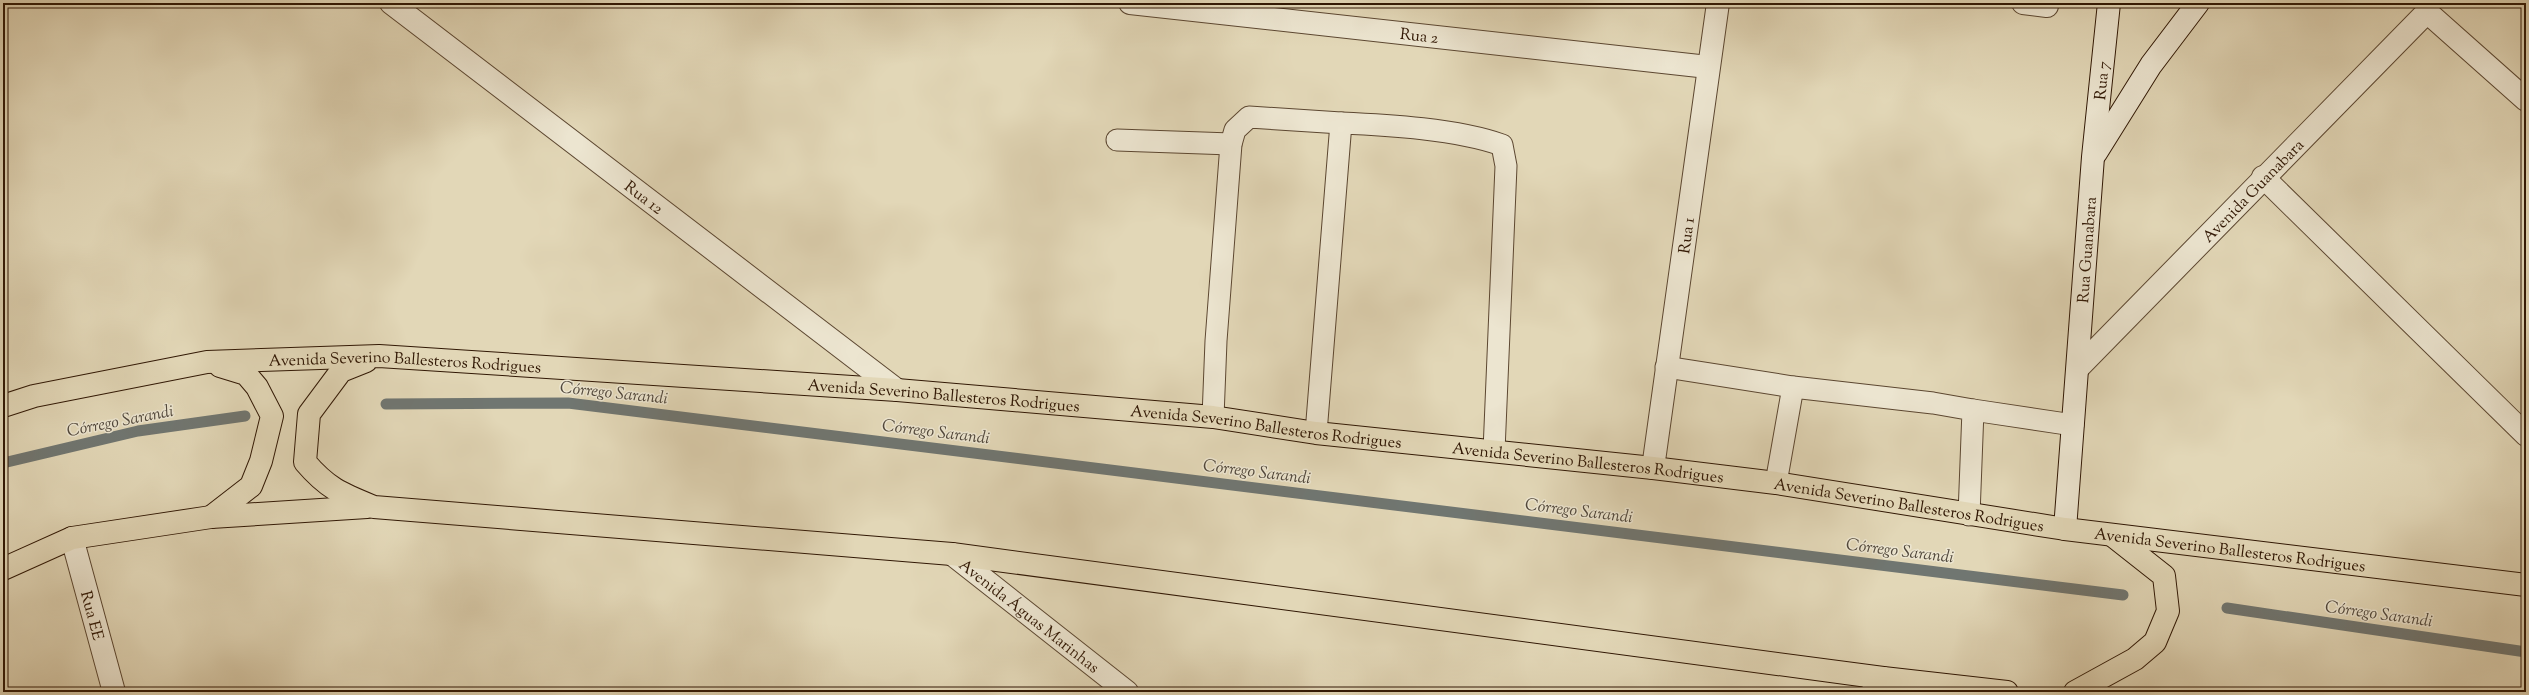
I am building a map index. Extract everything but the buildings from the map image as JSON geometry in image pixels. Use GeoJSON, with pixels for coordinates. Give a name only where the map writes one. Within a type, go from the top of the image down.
{"type":"FeatureCollection","features":[{"type":"Feature","properties":{"kind":"main road","name":"Avenida Severino Ballesteros Rodrigues"},"geometry":{"type":"LineString","coordinates":[[3,406],[34,396],[207,362],[379,356],[897,390],[1213,417],[1316,433],[1653,468],[1776,483],[1969,515],[2065,529],[2526,585]]}},
{"type":"Feature","properties":{"kind":"main road"},"geometry":{"type":"LineString","coordinates":[[374,507],[344,495],[321,481],[305,462],[309,414],[341,371],[379,356]]}},
{"type":"Feature","properties":{"kind":"main road"},"geometry":{"type":"LineString","coordinates":[[207,362],[246,374],[257,387],[272,416],[262,461],[251,486],[211,517]]}},
{"type":"Feature","properties":{"kind":"main road"},"geometry":{"type":"LineString","coordinates":[[3,569],[72,538],[211,517],[374,507],[952,554],[1878,685],[2007,692]]}},
{"type":"Feature","properties":{"kind":"main road"},"geometry":{"type":"LineString","coordinates":[[2075,692],[2136,659],[2155,642],[2168,611],[2164,576],[2112,535]]}},
{"type":"Feature","properties":{"kind":"street","name":"Rua 12"},"geometry":{"type":"LineString","coordinates":[[391,3],[897,390]]}},
{"type":"Feature","properties":{"kind":"street","name":"Rua 2"},"geometry":{"type":"LineString","coordinates":[[1130,3],[1708,67]]}},
{"type":"Feature","properties":{"kind":"street","name":"Rua 1"},"geometry":{"type":"LineString","coordinates":[[1653,468],[1718,3]]}},
{"type":"Feature","properties":{"kind":"street"},"geometry":{"type":"LineString","coordinates":[[2023,3],[2048,6]]}},
{"type":"Feature","properties":{"kind":"street","name":"Rua 7"},"geometry":{"type":"LineString","coordinates":[[2093,157],[2109,3]]}},
{"type":"Feature","properties":{"kind":"street","name":"Rua Guanabara"},"geometry":{"type":"LineString","coordinates":[[2065,529],[2093,157],[2151,66],[2198,3]]}},
{"type":"Feature","properties":{"kind":"street","name":"Avenida Guanabara"},"geometry":{"type":"LineString","coordinates":[[2078,368],[2427,12],[2526,100]]}},
{"type":"Feature","properties":{"kind":"street"},"geometry":{"type":"LineString","coordinates":[[2263,178],[2526,435]]}},
{"type":"Feature","properties":{"kind":"street","name":"Rua EE"},"geometry":{"type":"LineString","coordinates":[[72,538],[114,692]]}},
{"type":"Feature","properties":{"kind":"street","name":"Avenida Águas Marinhas"},"geometry":{"type":"LineString","coordinates":[[952,554],[1127,692]]}},
{"type":"Feature","properties":{"kind":"lane"},"geometry":{"type":"LineString","coordinates":[[1213,417],[1216,341],[1231,144],[1235,130],[1249,117],[1341,123],[1479,137],[1502,145],[1506,174],[1494,451]]}},
{"type":"Feature","properties":{"kind":"lane"},"geometry":{"type":"LineString","coordinates":[[1316,433],[1341,123]]}},
{"type":"Feature","properties":{"kind":"lane"},"geometry":{"type":"LineString","coordinates":[[1118,140],[1231,144]]}},
{"type":"Feature","properties":{"kind":"lane"},"geometry":{"type":"LineString","coordinates":[[1666,367],[1793,387],[1932,403],[2073,424]]}},
{"type":"Feature","properties":{"kind":"lane"},"geometry":{"type":"LineString","coordinates":[[1776,483],[1793,387]]}},
{"type":"Feature","properties":{"kind":"lane"},"geometry":{"type":"LineString","coordinates":[[1969,515],[1974,410]]}},
{"type":"Feature","properties":{"kind":"waterway","name":"Córrego Sarandi"},"geometry":{"type":"LineString","coordinates":[[386,404],[568,403],[2123,595]]}},
{"type":"Feature","properties":{"kind":"waterway","name":"Córrego Sarandi"},"geometry":{"type":"LineString","coordinates":[[3,463],[138,431],[245,416]]}},
{"type":"Feature","properties":{"kind":"waterway","name":"Córrego Sarandi"},"geometry":{"type":"LineString","coordinates":[[2227,608],[2526,652]]}}]}
